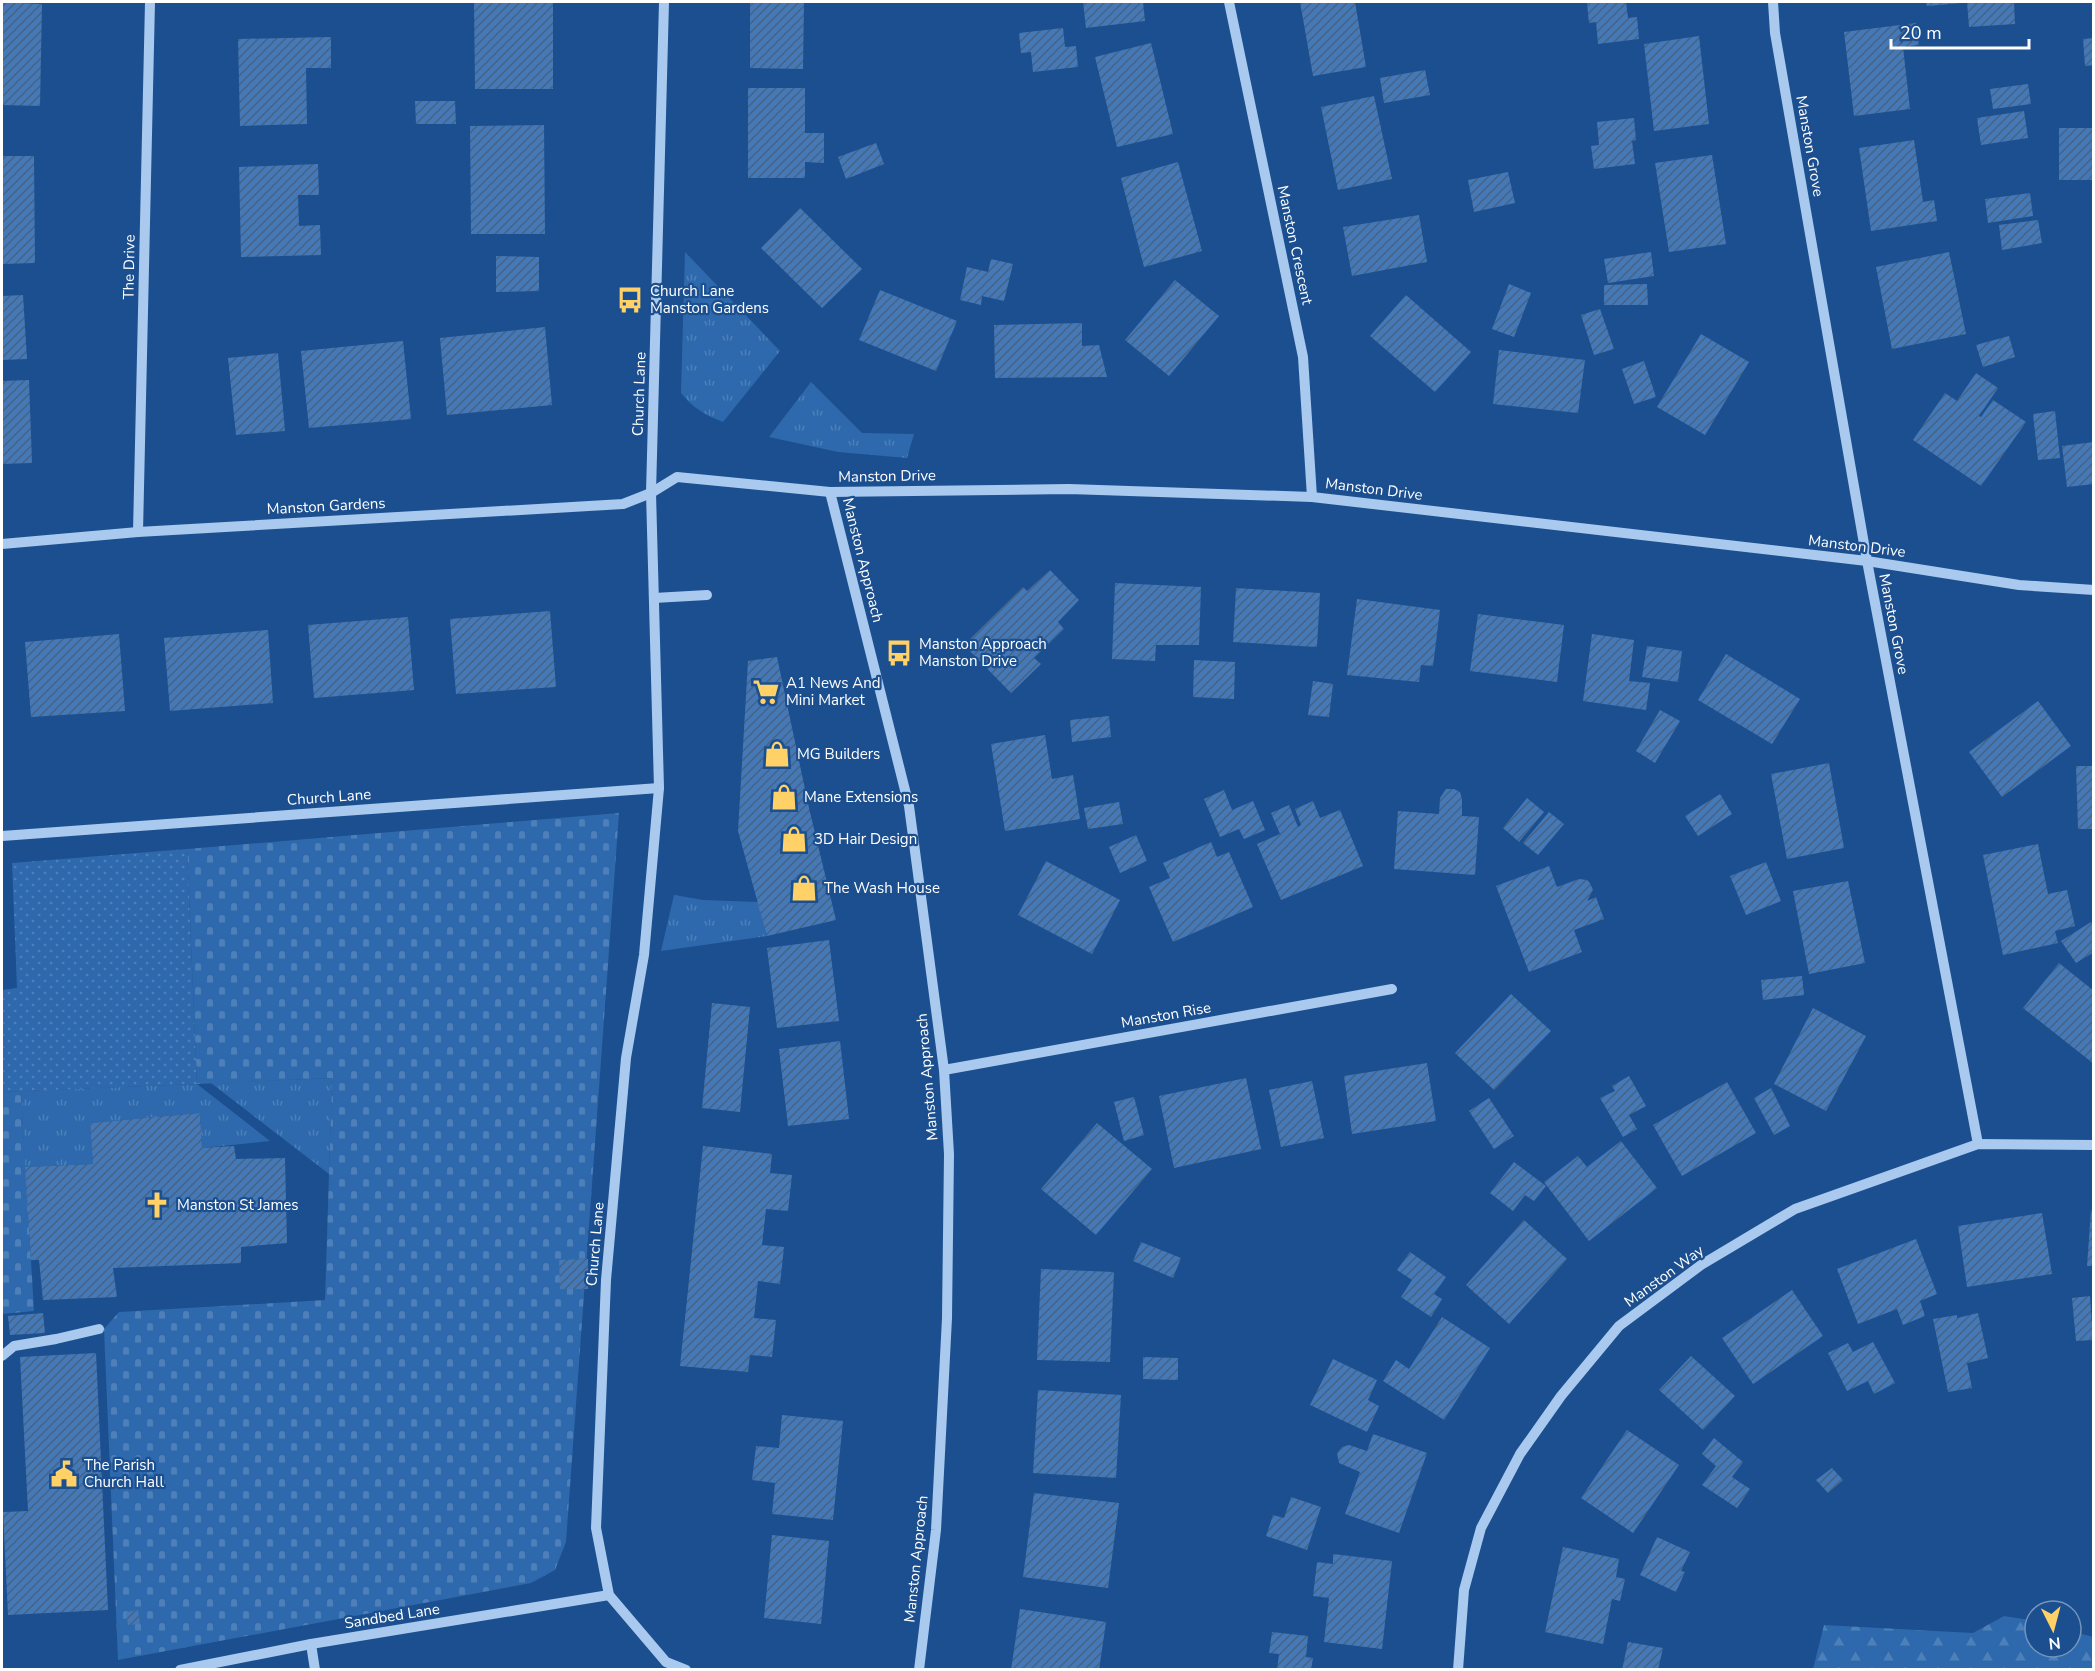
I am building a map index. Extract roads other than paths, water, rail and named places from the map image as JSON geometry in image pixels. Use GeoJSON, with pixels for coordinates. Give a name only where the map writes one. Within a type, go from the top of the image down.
{"type":"FeatureCollection","features":[{"type":"Feature","properties":{"kind":"street","name":"The Drive"},"geometry":{"type":"LineString","coordinates":[[138,532],[150,2]]}},
{"type":"Feature","properties":{"kind":"street","name":"Church Lane"},"geometry":{"type":"LineString","coordinates":[[664,2],[651,493],[659,788],[644,955],[626,1058],[606,1280],[596,1528],[609,1595],[666,1662],[686,1670]]}},
{"type":"Feature","properties":{"kind":"street","name":"Manston Crescent"},"geometry":{"type":"LineString","coordinates":[[1229,2],[1303,357],[1312,497]]}},
{"type":"Feature","properties":{"kind":"street","name":"Manston Grove"},"geometry":{"type":"LineString","coordinates":[[1773,2],[1777,45],[1867,561],[1978,1144]]}},
{"type":"Feature","properties":{"kind":"street","name":"Manston Drive"},"geometry":{"type":"LineString","coordinates":[[651,493],[676,477],[830,492],[1069,489],[1312,497],[1867,561],[2019,585],[2094,590]]}},
{"type":"Feature","properties":{"kind":"street","name":"Manston Approach"},"geometry":{"type":"LineString","coordinates":[[830,492],[909,806],[944,1070],[949,1155],[947,1318],[936,1530],[919,1670]]}},
{"type":"Feature","properties":{"kind":"street","name":"Manston Gardens"},"geometry":{"type":"LineString","coordinates":[[2,544],[138,532],[623,504],[651,493]]}},
{"type":"Feature","properties":{"kind":"street"},"geometry":{"type":"LineString","coordinates":[[654,598],[707,595]]}},
{"type":"Feature","properties":{"kind":"street","name":"Church Lane"},"geometry":{"type":"LineString","coordinates":[[2,836],[659,788]]}},
{"type":"Feature","properties":{"kind":"street","name":"Manston Rise"},"geometry":{"type":"LineString","coordinates":[[944,1070],[1392,989]]}},
{"type":"Feature","properties":{"kind":"street","name":"Manston Way"},"geometry":{"type":"LineString","coordinates":[[1458,1670],[1464,1590],[1481,1528],[1520,1454],[1561,1396],[1619,1326],[1701,1265],[1795,1209],[1978,1144],[2094,1145]]}},
{"type":"Feature","properties":{"kind":"street"},"geometry":{"type":"LineString","coordinates":[[2,1356],[14,1346],[99,1329]]}},
{"type":"Feature","properties":{"kind":"street","name":"Sandbed Lane"},"geometry":{"type":"LineString","coordinates":[[180,1670],[311,1644],[609,1595]]}},
{"type":"Feature","properties":{"kind":"street"},"geometry":{"type":"LineString","coordinates":[[311,1644],[315,1670]]}},
{"type":"Feature","properties":{"kind":"place","name":"Church Lane Manston Gardens"},"geometry":{"type":"Point","coordinates":[630,300]}},
{"type":"Feature","properties":{"kind":"place","name":"Manston Approach Manston Drive"},"geometry":{"type":"Point","coordinates":[899,653]}},
{"type":"Feature","properties":{"kind":"place","name":"A1 News And Mini Market"},"geometry":{"type":"Point","coordinates":[766,692]}},
{"type":"Feature","properties":{"kind":"place","name":"MG Builders"},"geometry":{"type":"Point","coordinates":[777,754]}},
{"type":"Feature","properties":{"kind":"place","name":"Mane Extensions"},"geometry":{"type":"Point","coordinates":[784,797]}},
{"type":"Feature","properties":{"kind":"place","name":"3D Hair Design"},"geometry":{"type":"Point","coordinates":[794,839]}},
{"type":"Feature","properties":{"kind":"place","name":"The Wash House"},"geometry":{"type":"Point","coordinates":[804,888]}},
{"type":"Feature","properties":{"kind":"place","name":"Manston St James"},"geometry":{"type":"Point","coordinates":[157,1205]}},
{"type":"Feature","properties":{"kind":"place","name":"The Parish Church Hall"},"geometry":{"type":"Point","coordinates":[64,1474]}}]}
